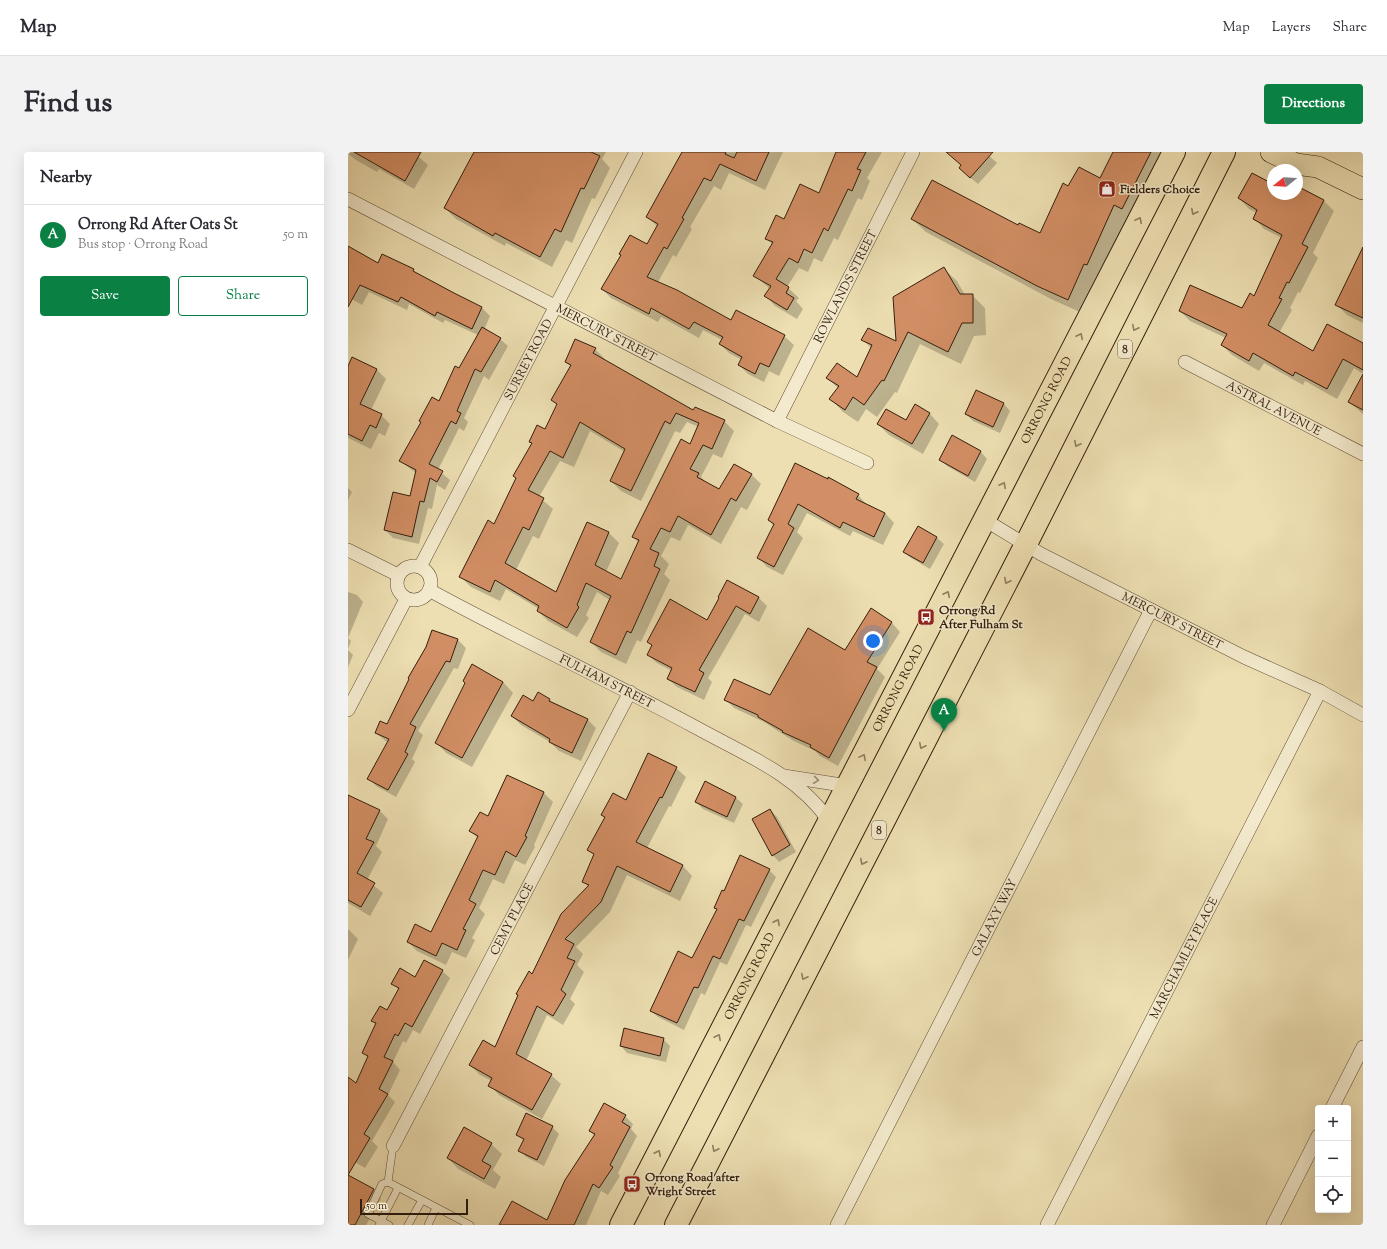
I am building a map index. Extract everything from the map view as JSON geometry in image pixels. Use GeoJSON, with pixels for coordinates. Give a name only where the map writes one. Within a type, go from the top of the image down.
{"type":"FeatureCollection","features":[{"type":"Feature","properties":{"kind":"highway","name":"ORRONG ROAD"},"geometry":{"type":"LineString","coordinates":[[621,1225],[1174,152]]}},
{"type":"Feature","properties":{"kind":"highway","name":"8"},"geometry":{"type":"LineString","coordinates":[[676,1225],[1025,546],[1224,152]]}},
{"type":"Feature","properties":{"kind":"main road"},"geometry":{"type":"LineString","coordinates":[[1271,152],[1296,164],[1313,159],[1363,190]]}},
{"type":"Feature","properties":{"kind":"street","name":"SURREY ROAD"},"geometry":{"type":"LineString","coordinates":[[420,567],[557,307],[636,152]]}},
{"type":"Feature","properties":{"kind":"street","name":"ROWLANDS STREET"},"geometry":{"type":"LineString","coordinates":[[777,421],[913,152]]}},
{"type":"Feature","properties":{"kind":"street","name":"MERCURY STREET"},"geometry":{"type":"LineString","coordinates":[[348,199],[777,421],[866,463]]}},
{"type":"Feature","properties":{"kind":"street","name":"ASTRAL AVENUE"},"geometry":{"type":"LineString","coordinates":[[1184,362],[1363,454]]}},
{"type":"Feature","properties":{"kind":"street","name":"MERCURY STREET"},"geometry":{"type":"LineString","coordinates":[[985,520],[1025,546],[1244,657],[1320,691],[1363,715]]}},
{"type":"Feature","properties":{"kind":"street"},"geometry":{"type":"LineString","coordinates":[[348,550],[398,575]]}},
{"type":"Feature","properties":{"kind":"street"},"geometry":{"type":"LineString","coordinates":[[408,567],[420,567],[425,570],[430,579],[429,590],[422,598],[411,600],[406,599],[397,588],[398,575],[408,567]]}},
{"type":"Feature","properties":{"kind":"street","name":"FULHAM STREET"},"geometry":{"type":"LineString","coordinates":[[429,590],[630,692],[784,776],[818,805],[829,821]]}},
{"type":"Feature","properties":{"kind":"street"},"geometry":{"type":"LineString","coordinates":[[348,710],[406,599]]}},
{"type":"Feature","properties":{"kind":"street","name":"GALAXY WAY"},"geometry":{"type":"LineString","coordinates":[[838,1225],[1151,610]]}},
{"type":"Feature","properties":{"kind":"street","name":"MARCHAMLEY PLACE"},"geometry":{"type":"LineString","coordinates":[[1047,1225],[1320,691]]}},
{"type":"Feature","properties":{"kind":"street","name":"CEMY PLACE"},"geometry":{"type":"LineString","coordinates":[[393,1146],[630,692]]}},
{"type":"Feature","properties":{"kind":"street","name":"FULHAM STREET"},"geometry":{"type":"LineString","coordinates":[[784,776],[831,782],[848,786]]}},
{"type":"Feature","properties":{"kind":"street"},"geometry":{"type":"LineString","coordinates":[[1334,1105],[1363,1047]]}},
{"type":"Feature","properties":{"kind":"street"},"geometry":{"type":"LineString","coordinates":[[1273,1225],[1315,1141]]}},
{"type":"Feature","properties":{"kind":"lane"},"geometry":{"type":"LineString","coordinates":[[388,1182],[393,1146]]}},
{"type":"Feature","properties":{"kind":"lane"},"geometry":{"type":"LineString","coordinates":[[389,1225],[380,1223],[368,1214],[382,1184],[388,1182],[470,1225]]}},
{"type":"Feature","properties":{"kind":"lane"},"geometry":{"type":"LineString","coordinates":[[380,1223],[398,1188]]}},
{"type":"Feature","properties":{"kind":"lane"},"geometry":{"type":"LineString","coordinates":[[408,1225],[422,1200]]}},
{"type":"Feature","properties":{"kind":"lane"},"geometry":{"type":"LineString","coordinates":[[428,1225],[436,1208]]}},
{"type":"Feature","properties":{"kind":"building"},"geometry":{"type":"Polygon","coordinates":[[[354,152],[421,152],[405,181],[354,152]]]}},
{"type":"Feature","properties":{"kind":"building"},"geometry":{"type":"Polygon","coordinates":[[[474,152],[591,152],[600,156],[584,189],[581,188],[561,232],[555,229],[540,257],[495,233],[493,236],[444,208],[474,152]]]}},
{"type":"Feature","properties":{"kind":"building"},"geometry":{"type":"Polygon","coordinates":[[[682,152],[726,152],[725,154],[734,158],[737,152],[769,152],[756,181],[720,164],[711,181],[704,178],[682,218],[684,219],[667,249],[664,247],[647,277],[677,290],[731,320],[736,310],[785,335],[769,367],[760,363],[755,374],[738,365],[742,357],[719,344],[723,337],[694,322],[689,329],[651,308],[649,314],[601,289],[621,255],[619,254],[630,235],[647,244],[658,224],[646,217],[682,152]]]}},
{"type":"Feature","properties":{"kind":"building"},"geometry":{"type":"Polygon","coordinates":[[[836,152],[866,152],[857,169],[861,170],[852,191],[848,189],[828,231],[824,228],[812,253],[804,249],[798,263],[789,258],[776,279],[789,287],[786,293],[794,298],[787,310],[764,296],[771,286],[753,276],[773,242],[765,239],[776,215],[784,219],[800,184],[819,193],[836,152]]]}},
{"type":"Feature","properties":{"kind":"building"},"geometry":{"type":"Polygon","coordinates":[[[946,152],[993,152],[970,178],[959,168],[961,165],[946,152]]]}},
{"type":"Feature","properties":{"kind":"building"},"geometry":{"type":"Polygon","coordinates":[[[1113,152],[1151,152],[1122,209],[1114,205],[1087,265],[1084,264],[1068,300],[1037,286],[911,219],[932,180],[1018,225],[1019,223],[1040,233],[1063,183],[1068,186],[1079,167],[1100,178],[1113,152]]]}},
{"type":"Feature","properties":{"kind":"building"},"geometry":{"type":"Polygon","coordinates":[[[1252,173],[1267,181],[1267,200],[1303,200],[1303,189],[1324,200],[1302,244],[1308,247],[1289,283],[1287,282],[1279,298],[1282,299],[1268,325],[1313,351],[1327,324],[1363,343],[1363,370],[1343,359],[1327,389],[1295,372],[1293,376],[1253,353],[1249,361],[1221,345],[1227,334],[1179,311],[1190,285],[1242,308],[1250,293],[1254,296],[1282,235],[1253,219],[1257,210],[1238,198],[1252,173]]]}},
{"type":"Feature","properties":{"kind":"building"},"geometry":{"type":"Polygon","coordinates":[[[348,246],[378,263],[382,254],[414,269],[413,271],[482,307],[472,329],[437,312],[435,316],[401,297],[398,302],[360,285],[348,307],[348,246]]]}},
{"type":"Feature","properties":{"kind":"building"},"geometry":{"type":"Polygon","coordinates":[[[1363,247],[1363,318],[1335,305],[1363,247]]]}},
{"type":"Feature","properties":{"kind":"building"},"geometry":{"type":"Polygon","coordinates":[[[944,267],[960,294],[973,294],[973,323],[962,323],[948,352],[908,332],[884,381],[882,380],[864,405],[853,397],[845,410],[829,399],[839,386],[826,378],[837,363],[857,377],[872,345],[861,340],[868,328],[896,341],[893,297],[944,267]]]}},
{"type":"Feature","properties":{"kind":"building"},"geometry":{"type":"Polygon","coordinates":[[[482,327],[501,338],[481,372],[475,369],[457,411],[461,413],[456,424],[451,421],[429,464],[443,471],[437,482],[430,478],[424,502],[420,501],[412,537],[384,530],[393,492],[410,496],[416,470],[399,461],[421,422],[419,421],[432,397],[439,401],[455,366],[459,368],[482,327]]]}},
{"type":"Feature","properties":{"kind":"building"},"geometry":{"type":"Polygon","coordinates":[[[575,339],[596,348],[593,353],[693,410],[695,407],[725,420],[712,449],[703,445],[690,469],[699,473],[697,477],[719,489],[734,464],[752,474],[736,501],[731,498],[711,535],[678,516],[670,532],[661,528],[650,549],[659,553],[654,566],[660,569],[631,633],[627,631],[616,655],[590,642],[611,596],[586,583],[577,605],[579,607],[567,628],[537,611],[539,606],[495,580],[490,592],[459,577],[488,520],[494,524],[516,478],[513,476],[532,443],[529,442],[537,425],[545,429],[557,404],[551,400],[571,365],[565,362],[575,339]],[[676,413],[670,424],[665,421],[631,491],[610,481],[625,449],[580,422],[563,458],[550,451],[528,490],[544,498],[529,530],[523,527],[505,563],[556,592],[587,522],[609,532],[595,565],[621,579],[639,540],[632,537],[681,439],[690,444],[699,423],[676,413]]]}},
{"type":"Feature","properties":{"kind":"building"},"geometry":{"type":"Polygon","coordinates":[[[352,357],[377,369],[360,404],[382,414],[376,428],[370,425],[362,441],[348,434],[348,366],[352,357]]]}},
{"type":"Feature","properties":{"kind":"building"},"geometry":{"type":"Polygon","coordinates":[[[1363,374],[1363,410],[1348,402],[1363,374]]]}},
{"type":"Feature","properties":{"kind":"building"},"geometry":{"type":"Polygon","coordinates":[[[976,390],[1004,403],[993,427],[965,414],[976,390]]]}},
{"type":"Feature","properties":{"kind":"building"},"geometry":{"type":"Polygon","coordinates":[[[915,404],[930,413],[912,444],[877,424],[886,409],[906,420],[915,404]]]}},
{"type":"Feature","properties":{"kind":"building"},"geometry":{"type":"Polygon","coordinates":[[[952,435],[981,451],[968,476],[939,460],[952,435]]]}},
{"type":"Feature","properties":{"kind":"building"},"geometry":{"type":"Polygon","coordinates":[[[795,463],[828,479],[828,477],[859,494],[856,499],[885,513],[874,537],[843,522],[840,528],[798,504],[788,524],[794,528],[774,567],[757,558],[774,524],[768,520],[795,463]]]}},
{"type":"Feature","properties":{"kind":"building"},"geometry":{"type":"Polygon","coordinates":[[[918,526],[937,537],[923,563],[903,552],[918,526]]]}},
{"type":"Feature","properties":{"kind":"building"},"geometry":{"type":"Polygon","coordinates":[[[727,580],[759,597],[750,614],[736,606],[699,670],[704,673],[695,692],[667,679],[672,668],[647,655],[652,645],[647,642],[670,599],[707,620],[727,580]]]}},
{"type":"Feature","properties":{"kind":"building"},"geometry":{"type":"Polygon","coordinates":[[[871,608],[892,622],[867,662],[877,667],[829,758],[810,747],[811,745],[782,732],[783,731],[758,717],[758,715],[724,700],[734,679],[770,695],[808,628],[845,650],[871,608]]]}},
{"type":"Feature","properties":{"kind":"building"},"geometry":{"type":"Polygon","coordinates":[[[432,630],[458,639],[450,662],[446,661],[410,724],[416,727],[405,752],[408,754],[388,790],[367,779],[389,739],[375,733],[380,721],[387,724],[409,679],[408,678],[426,647],[432,630]]]}},
{"type":"Feature","properties":{"kind":"building"},"geometry":{"type":"Polygon","coordinates":[[[472,664],[503,682],[462,758],[435,743],[465,683],[463,681],[472,664]]]}},
{"type":"Feature","properties":{"kind":"building"},"geometry":{"type":"Polygon","coordinates":[[[538,692],[550,699],[549,701],[588,719],[572,753],[549,742],[550,739],[511,716],[523,695],[533,701],[538,692]]]}},
{"type":"Feature","properties":{"kind":"building"},"geometry":{"type":"Polygon","coordinates":[[[648,753],[677,767],[662,798],[660,797],[636,842],[683,865],[670,892],[617,866],[601,902],[565,939],[574,944],[567,958],[575,961],[561,990],[566,994],[553,1016],[537,1006],[516,1054],[552,1074],[532,1110],[488,1086],[492,1078],[469,1065],[483,1040],[495,1047],[518,995],[516,994],[529,971],[532,974],[561,914],[589,885],[582,882],[594,854],[587,850],[605,817],[601,815],[613,793],[626,800],[648,753]]]}},
{"type":"Feature","properties":{"kind":"building"},"geometry":{"type":"Polygon","coordinates":[[[507,775],[544,792],[525,836],[527,837],[516,857],[506,851],[495,875],[483,870],[469,900],[476,904],[463,929],[466,930],[457,950],[442,943],[436,956],[407,942],[415,924],[431,932],[478,836],[469,831],[480,812],[488,816],[507,775]]]}},
{"type":"Feature","properties":{"kind":"building"},"geometry":{"type":"Polygon","coordinates":[[[705,781],[736,797],[727,817],[695,802],[705,781]]]}},
{"type":"Feature","properties":{"kind":"building"},"geometry":{"type":"Polygon","coordinates":[[[348,795],[380,810],[366,839],[374,842],[357,873],[375,883],[361,907],[348,900],[348,795]]]}},
{"type":"Feature","properties":{"kind":"building"},"geometry":{"type":"Polygon","coordinates":[[[770,809],[790,845],[772,856],[752,819],[770,809]]]}},
{"type":"Feature","properties":{"kind":"building"},"geometry":{"type":"Polygon","coordinates":[[[740,855],[770,869],[744,921],[739,919],[720,959],[713,956],[698,988],[694,987],[677,1023],[650,1011],[678,951],[692,958],[717,909],[714,908],[722,890],[724,891],[740,855]]]}},
{"type":"Feature","properties":{"kind":"building"},"geometry":{"type":"Polygon","coordinates":[[[424,960],[443,970],[412,1027],[405,1023],[398,1036],[395,1034],[384,1057],[393,1061],[379,1089],[388,1094],[364,1134],[370,1138],[348,1175],[348,1077],[356,1083],[368,1056],[362,1053],[376,1023],[371,1021],[380,1006],[387,1010],[399,988],[391,984],[400,968],[415,977],[424,960]]]}},
{"type":"Feature","properties":{"kind":"building"},"geometry":{"type":"Polygon","coordinates":[[[624,1028],[664,1038],[660,1056],[620,1046],[624,1028]]]}},
{"type":"Feature","properties":{"kind":"building"},"geometry":{"type":"Polygon","coordinates":[[[604,1103],[626,1115],[622,1122],[630,1127],[610,1165],[613,1167],[599,1188],[593,1184],[574,1225],[499,1225],[512,1201],[547,1220],[565,1180],[595,1134],[589,1131],[604,1103]]]}},
{"type":"Feature","properties":{"kind":"building"},"geometry":{"type":"Polygon","coordinates":[[[526,1113],[553,1126],[537,1160],[518,1151],[524,1139],[516,1135],[526,1113]]]}},
{"type":"Feature","properties":{"kind":"building"},"geometry":{"type":"Polygon","coordinates":[[[464,1127],[492,1143],[482,1161],[491,1166],[484,1179],[447,1158],[464,1127]]]}},
{"type":"Feature","properties":{"kind":"building"},"geometry":{"type":"Polygon","coordinates":[[[348,1175],[374,1189],[355,1225],[348,1225],[348,1175]]]}},
{"type":"Feature","properties":{"kind":"place","name":"Fielders Choice"},"geometry":{"type":"Point","coordinates":[1107,189]}},
{"type":"Feature","properties":{"kind":"place","name":"Orrong Rd After Fulham St"},"geometry":{"type":"Point","coordinates":[926,617]}},
{"type":"Feature","properties":{"kind":"place","name":"Orrong Rd After Oats St"},"geometry":{"type":"Point","coordinates":[944,731]}},
{"type":"Feature","properties":{"kind":"place","name":"Orrong Road after Wright Street"},"geometry":{"type":"Point","coordinates":[632,1184]}}]}
